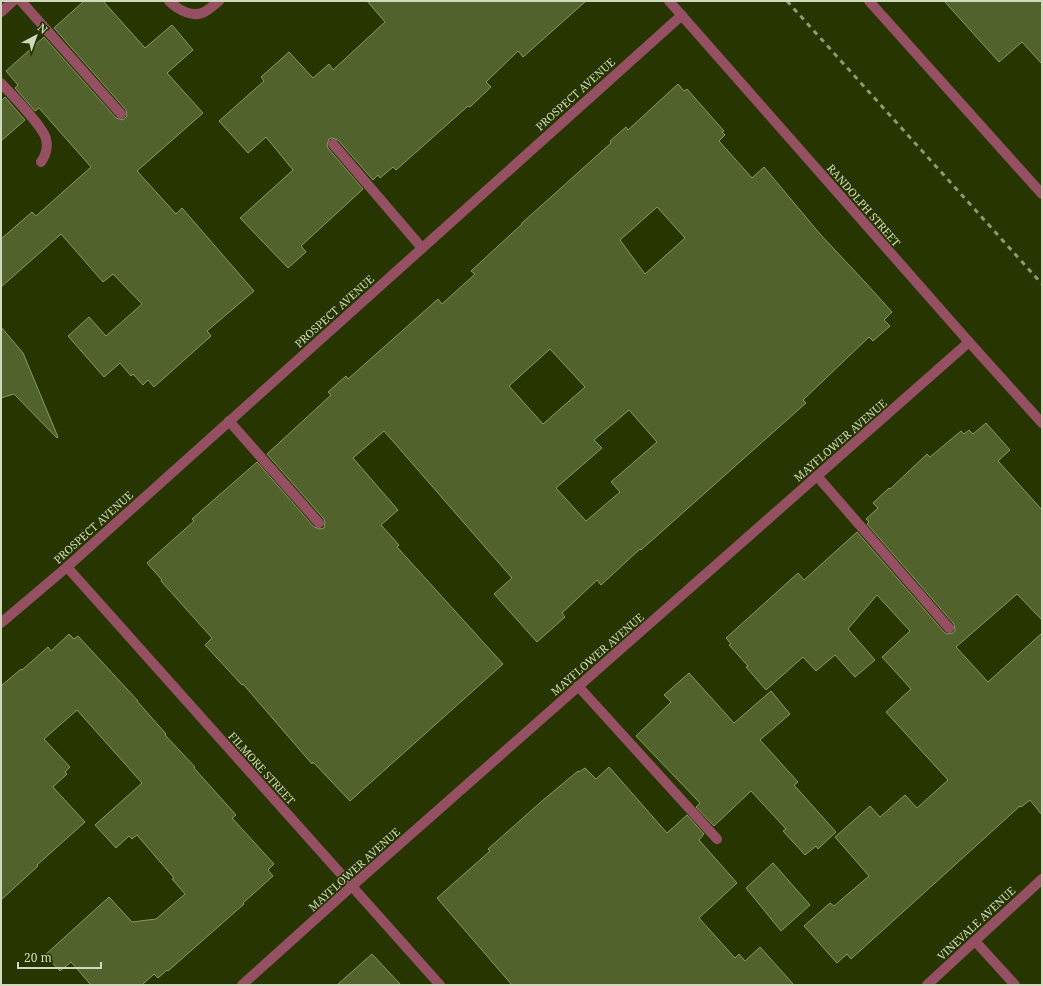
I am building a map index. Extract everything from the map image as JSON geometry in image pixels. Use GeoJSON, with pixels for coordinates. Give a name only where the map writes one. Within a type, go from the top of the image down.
{"type":"FeatureCollection","features":[{"type":"Feature","properties":{"kind":"street"},"geometry":{"type":"LineString","coordinates":[[1,12],[14,1]]}},
{"type":"Feature","properties":{"kind":"street"},"geometry":{"type":"LineString","coordinates":[[21,1],[121,114]]}},
{"type":"Feature","properties":{"kind":"street"},"geometry":{"type":"LineString","coordinates":[[169,1],[176,8],[195,14],[205,12],[219,1]]}},
{"type":"Feature","properties":{"kind":"street","name":"RANDOLPH STREET"},"geometry":{"type":"LineString","coordinates":[[670,1],[1042,423]]}},
{"type":"Feature","properties":{"kind":"street"},"geometry":{"type":"LineString","coordinates":[[869,1],[1042,194]]}},
{"type":"Feature","properties":{"kind":"street","name":"PROSPECT AVENUE"},"geometry":{"type":"LineString","coordinates":[[1,623],[67,567],[682,15]]}},
{"type":"Feature","properties":{"kind":"street"},"geometry":{"type":"LineString","coordinates":[[1,83],[37,124],[46,137],[47,147],[45,157],[41,162]]}},
{"type":"Feature","properties":{"kind":"street"},"geometry":{"type":"LineString","coordinates":[[333,144],[422,248]]}},
{"type":"Feature","properties":{"kind":"street","name":"MAYFLOWER AVENUE"},"geometry":{"type":"LineString","coordinates":[[242,985],[578,686],[969,342]]}},
{"type":"Feature","properties":{"kind":"street"},"geometry":{"type":"LineString","coordinates":[[229,421],[319,523]]}},
{"type":"Feature","properties":{"kind":"street"},"geometry":{"type":"LineString","coordinates":[[817,476],[949,628]]}},
{"type":"Feature","properties":{"kind":"street","name":"FILMORE STREET"},"geometry":{"type":"LineString","coordinates":[[67,567],[440,985]]}},
{"type":"Feature","properties":{"kind":"street"},"geometry":{"type":"LineString","coordinates":[[578,686],[717,839]]}},
{"type":"Feature","properties":{"kind":"street","name":"VINEVALE AVENUE"},"geometry":{"type":"LineString","coordinates":[[927,985],[1042,879]]}},
{"type":"Feature","properties":{"kind":"street"},"geometry":{"type":"LineString","coordinates":[[975,941],[1015,985]]}},
{"type":"Feature","properties":{"kind":"building"},"geometry":{"type":"Polygon","coordinates":[[[84,1],[103,1],[145,48],[172,25],[193,50],[167,73],[203,113],[137,171],[176,214],[182,208],[254,291],[207,331],[211,336],[154,387],[148,380],[143,385],[133,374],[131,376],[120,363],[104,377],[68,336],[89,317],[106,336],[142,304],[113,274],[103,282],[61,234],[1,287],[1,239],[32,212],[36,216],[91,167],[39,108],[35,111],[15,88],[18,85],[6,71],[44,37],[116,118],[123,120],[127,116],[126,110],[54,28],[84,1]]]}},
{"type":"Feature","properties":{"kind":"building"},"geometry":{"type":"Polygon","coordinates":[[[367,1],[586,1],[523,57],[518,51],[486,82],[491,87],[470,107],[468,106],[396,170],[393,167],[380,178],[378,175],[373,180],[338,140],[332,138],[329,139],[327,145],[328,148],[363,189],[301,246],[306,252],[288,268],[240,218],[293,170],[266,137],[248,153],[219,121],[264,81],[261,77],[289,52],[313,78],[329,64],[333,70],[385,22],[367,1]]]}},
{"type":"Feature","properties":{"kind":"building"},"geometry":{"type":"Polygon","coordinates":[[[944,1],[1042,1],[1042,64],[1022,42],[999,62],[944,1]]]}},
{"type":"Feature","properties":{"kind":"building"},"geometry":{"type":"Polygon","coordinates":[[[678,84],[684,91],[687,89],[724,131],[722,132],[725,135],[719,141],[752,178],[764,167],[820,234],[892,312],[884,320],[890,326],[873,341],[869,337],[803,400],[806,403],[601,585],[597,580],[562,613],[565,617],[537,642],[494,594],[512,578],[384,431],[353,458],[398,510],[381,525],[399,545],[397,547],[503,664],[350,801],[313,762],[312,764],[243,684],[242,685],[205,645],[212,638],[161,581],[162,580],[147,563],[194,521],[192,519],[257,462],[314,527],[320,529],[324,528],[324,519],[267,454],[331,395],[328,392],[346,376],[348,379],[438,299],[442,304],[475,274],[471,271],[522,223],[611,143],[610,141],[626,127],[628,130],[678,84]],[[657,207],[620,240],[645,274],[685,238],[657,207]],[[550,349],[509,386],[543,424],[585,387],[550,349]],[[629,410],[594,440],[602,448],[556,488],[586,521],[620,492],[611,482],[657,442],[629,410]]]}},
{"type":"Feature","properties":{"kind":"building"},"geometry":{"type":"Polygon","coordinates":[[[5,97],[25,120],[1,141],[1,101],[5,97]]]}},
{"type":"Feature","properties":{"kind":"building"},"geometry":{"type":"Polygon","coordinates":[[[1,327],[23,353],[58,437],[57,438],[14,394],[1,398],[1,327]]]}},
{"type":"Feature","properties":{"kind":"building"},"geometry":{"type":"Polygon","coordinates":[[[986,423],[1010,450],[998,461],[1042,510],[1042,620],[1017,594],[956,647],[988,682],[1042,633],[1042,815],[1030,800],[1021,807],[1020,806],[851,959],[847,954],[837,963],[804,926],[830,903],[834,906],[869,876],[835,837],[870,806],[880,817],[905,795],[917,808],[948,780],[886,712],[911,689],[882,657],[910,631],[877,595],[848,629],[875,660],[855,677],[835,655],[816,671],[803,657],[766,690],[746,667],[748,666],[729,645],[731,644],[726,638],[798,573],[804,580],[857,532],[944,632],[947,634],[953,633],[955,630],[954,624],[867,524],[869,522],[866,519],[878,508],[873,503],[927,454],[930,457],[961,431],[964,434],[969,430],[973,434],[986,423]]]}},
{"type":"Feature","properties":{"kind":"building"},"geometry":{"type":"Polygon","coordinates":[[[69,634],[74,639],[78,636],[138,701],[166,734],[165,735],[236,815],[232,818],[274,864],[268,870],[273,876],[243,903],[244,904],[168,971],[167,970],[158,978],[154,974],[142,985],[91,985],[71,962],[60,971],[45,955],[109,897],[132,922],[156,919],[185,894],[172,879],[174,878],[137,835],[132,839],[129,836],[116,848],[95,825],[142,783],[77,710],[44,739],[70,767],[65,772],[67,774],[53,787],[85,822],[1,900],[1,686],[48,647],[51,651],[69,634]]]}},
{"type":"Feature","properties":{"kind":"building"},"geometry":{"type":"Polygon","coordinates":[[[689,673],[734,723],[771,691],[790,714],[760,740],[798,782],[794,785],[836,832],[818,849],[816,846],[805,855],[783,831],[786,829],[751,791],[714,826],[696,807],[700,803],[636,736],[671,702],[664,695],[689,673]]]}},
{"type":"Feature","properties":{"kind":"building"},"geometry":{"type":"Polygon","coordinates":[[[609,767],[667,833],[687,815],[704,834],[699,840],[737,883],[699,918],[735,958],[739,954],[745,961],[760,947],[794,985],[512,985],[437,898],[490,851],[488,849],[578,771],[579,772],[585,768],[596,779],[609,767]]]}},
{"type":"Feature","properties":{"kind":"building"},"geometry":{"type":"Polygon","coordinates":[[[773,863],[810,905],[781,931],[746,888],[773,863]]]}},
{"type":"Feature","properties":{"kind":"building"},"geometry":{"type":"Polygon","coordinates":[[[372,954],[401,985],[337,985],[372,954]]]}},
{"type":"Feature","properties":{"kind":"railway"},"geometry":{"type":"LineString","coordinates":[[787,1],[1042,284]]}}]}
